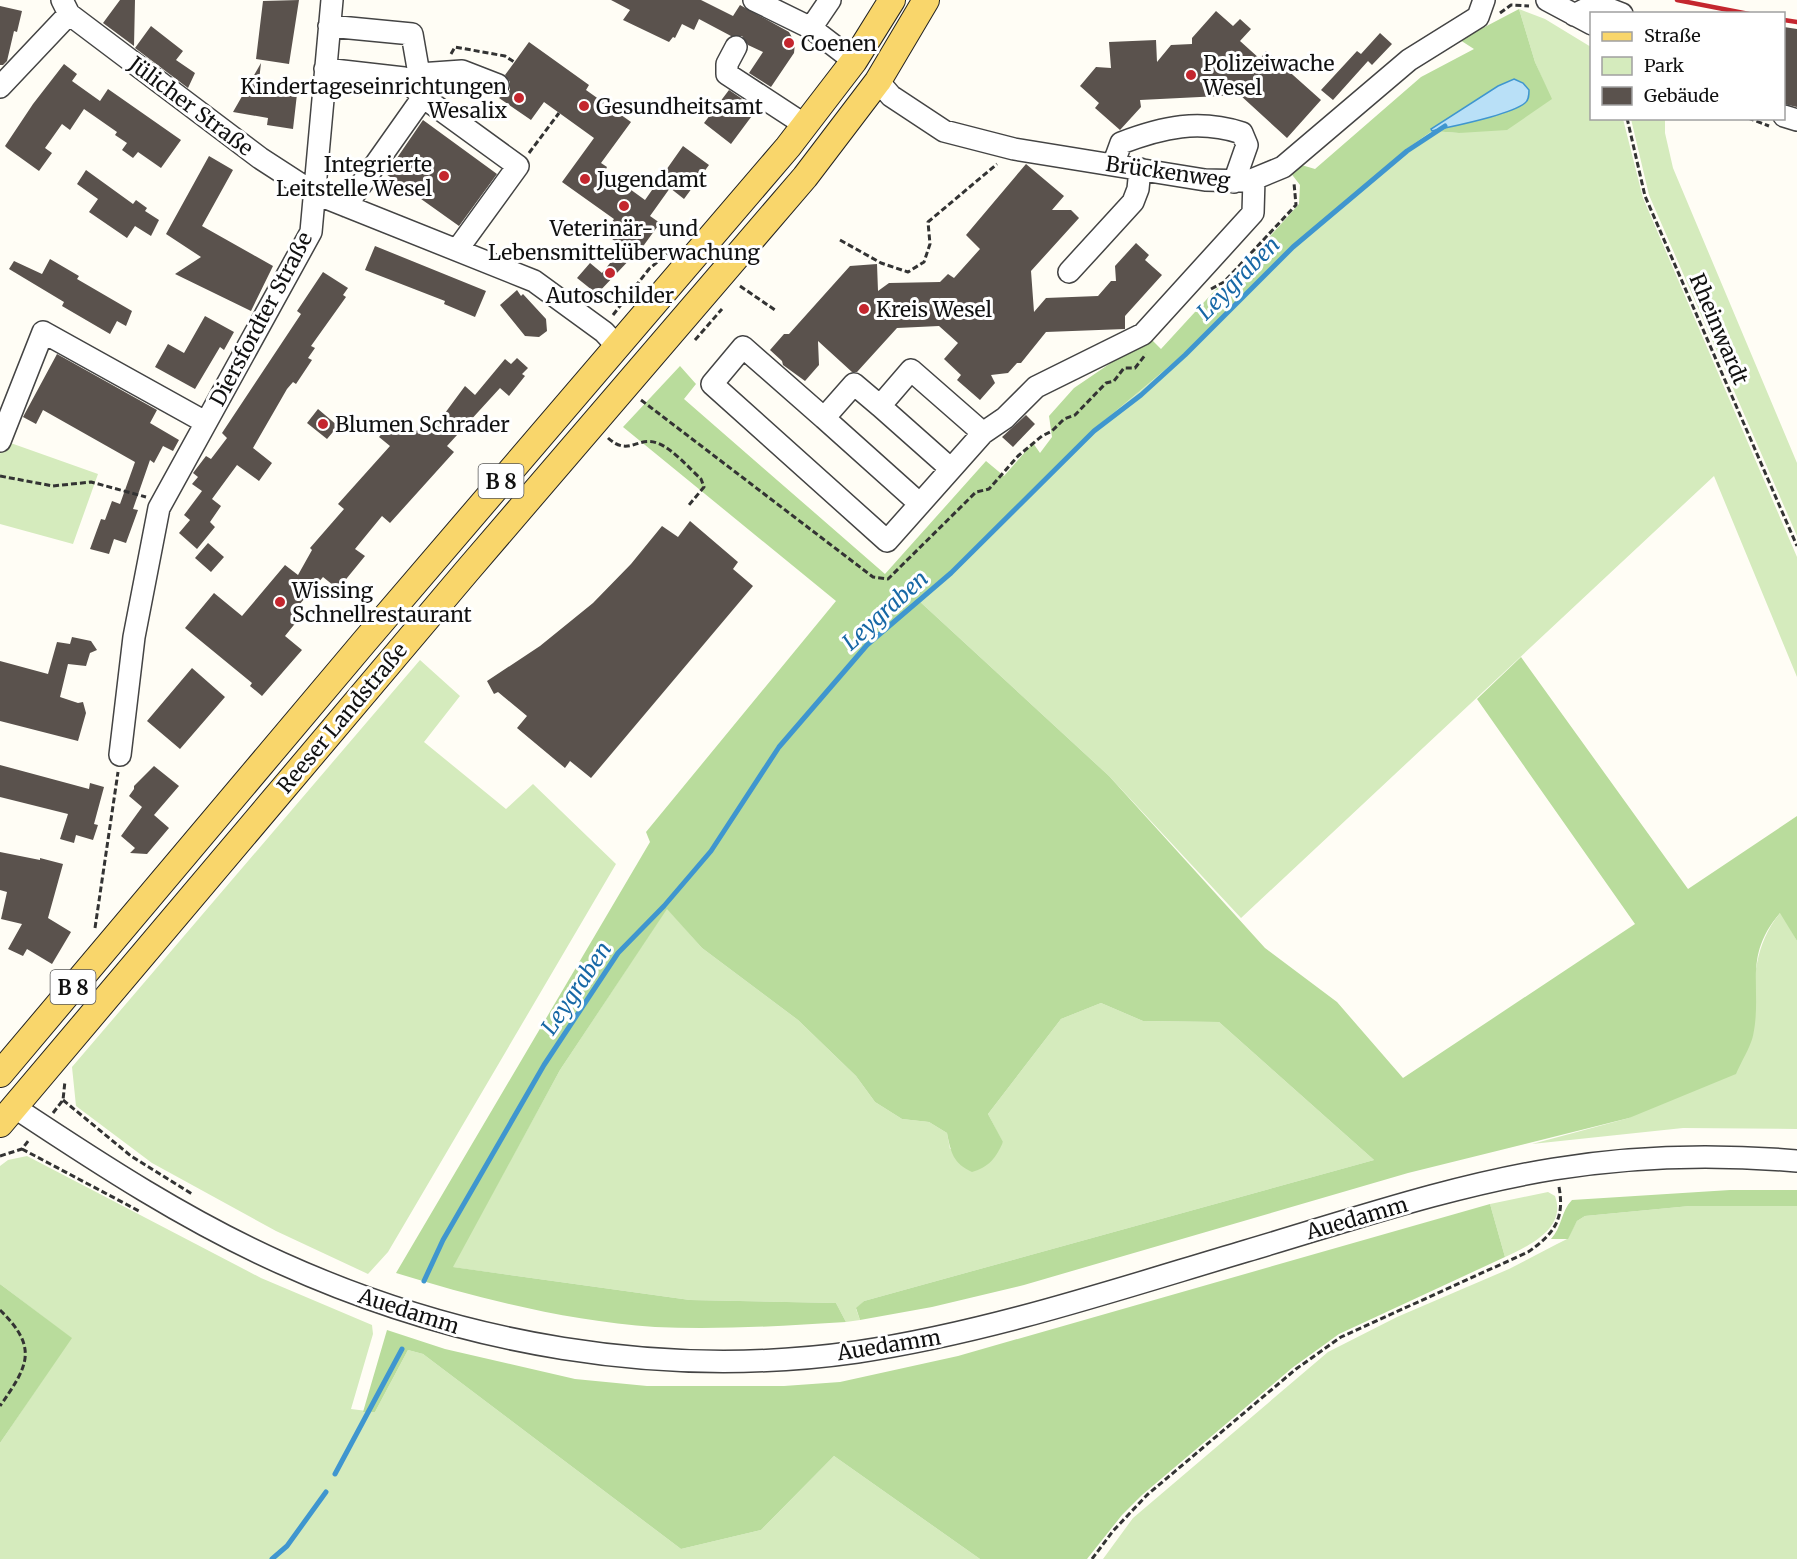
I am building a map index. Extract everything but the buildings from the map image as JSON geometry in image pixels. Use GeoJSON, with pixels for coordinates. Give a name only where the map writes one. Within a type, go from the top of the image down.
{"type":"FeatureCollection","features":[{"type":"Feature","properties":{"kind":"main road","name":"Reeser Landstraße"},"geometry":{"type":"LineString","coordinates":[[0,1074],[805,126],[854,61],[892,0]]}},
{"type":"Feature","properties":{"kind":"main road","name":"Reeser Landstraße"},"geometry":{"type":"LineString","coordinates":[[5,1110],[804,177],[878,81],[926,0]]}},
{"type":"Feature","properties":{"kind":"main road"},"geometry":{"type":"LineString","coordinates":[[854,61],[878,81]]}},
{"type":"Feature","properties":{"kind":"street","name":"Diersfordter Straße"},"geometry":{"type":"LineString","coordinates":[[120,755],[134,637],[162,502],[311,232],[332,0]]}},
{"type":"Feature","properties":{"kind":"street"},"geometry":{"type":"LineString","coordinates":[[754,0],[811,28],[854,61]]}},
{"type":"Feature","properties":{"kind":"street"},"geometry":{"type":"LineString","coordinates":[[811,28],[830,0]]}},
{"type":"Feature","properties":{"kind":"street"},"geometry":{"type":"LineString","coordinates":[[1539,3],[1583,20],[1596,4],[1617,12]]}},
{"type":"Feature","properties":{"kind":"street"},"geometry":{"type":"LineString","coordinates":[[0,87],[65,7]]}},
{"type":"Feature","properties":{"kind":"street","name":"Jülicher Straße"},"geometry":{"type":"LineString","coordinates":[[65,7],[260,158],[314,193],[534,281],[604,332],[617,346]]}},
{"type":"Feature","properties":{"kind":"street","name":"Brückenweg"},"geometry":{"type":"LineString","coordinates":[[878,81],[891,96],[944,131],[1014,149],[1205,180],[1244,180],[1283,167],[1409,60],[1481,9]]}},
{"type":"Feature","properties":{"kind":"street"},"geometry":{"type":"LineString","coordinates":[[329,26],[412,34],[423,97],[346,206]]}},
{"type":"Feature","properties":{"kind":"street"},"geometry":{"type":"LineString","coordinates":[[736,47],[727,64],[727,74],[805,126]]}},
{"type":"Feature","properties":{"kind":"street"},"geometry":{"type":"LineString","coordinates":[[325,69],[404,78],[423,97],[518,166],[457,250]]}},
{"type":"Feature","properties":{"kind":"street"},"geometry":{"type":"LineString","coordinates":[[419,74],[462,71],[498,85]]}},
{"type":"Feature","properties":{"kind":"street"},"geometry":{"type":"LineString","coordinates":[[920,504],[743,347],[712,384],[887,541],[920,504],[983,433],[1005,418],[1036,387],[1146,331],[1253,213],[1244,180],[1247,145],[1242,133],[1216,125],[1177,127],[1146,134],[1121,143],[1113,165]]}},
{"type":"Feature","properties":{"kind":"street"},"geometry":{"type":"LineString","coordinates":[[1069,272],[1133,202],[1138,189],[1140,169]]}},
{"type":"Feature","properties":{"kind":"street","name":"Diersfordter Straße"},"geometry":{"type":"LineString","coordinates":[[0,441],[43,332],[205,422]]}},
{"type":"Feature","properties":{"kind":"street"},"geometry":{"type":"LineString","coordinates":[[879,406],[911,370],[983,433]]}},
{"type":"Feature","properties":{"kind":"street"},"geometry":{"type":"LineString","coordinates":[[824,418],[854,384],[951,469]]}},
{"type":"Feature","properties":{"kind":"street","name":"Auedamm"},"geometry":{"type":"LineString","coordinates":[[5,1110],[195,1219],[277,1262],[376,1303],[494,1338],[584,1352],[668,1359],[761,1361],[854,1352],[952,1335],[1041,1312],[1394,1207],[1480,1184],[1556,1169],[1687,1158],[1758,1158],[1797,1161]]}},
{"type":"Feature","properties":{"kind":"path"},"geometry":{"type":"LineString","coordinates":[[1481,9],[1492,19],[1511,5],[1539,3]]}},
{"type":"Feature","properties":{"kind":"path"},"geometry":{"type":"LineString","coordinates":[[518,166],[559,113]]}},
{"type":"Feature","properties":{"kind":"path","name":"Rheinwardt"},"geometry":{"type":"LineString","coordinates":[[1627,120],[1645,196],[1797,546]]}},
{"type":"Feature","properties":{"kind":"path"},"geometry":{"type":"LineString","coordinates":[[840,240],[880,263],[908,272],[924,262],[930,244],[928,222],[1014,149]]}},
{"type":"Feature","properties":{"kind":"path"},"geometry":{"type":"LineString","coordinates":[[740,286],[775,310]]}},
{"type":"Feature","properties":{"kind":"path"},"geometry":{"type":"LineString","coordinates":[[604,435],[615,444],[629,448],[646,441],[659,443],[701,479],[704,487],[689,505]]}},
{"type":"Feature","properties":{"kind":"path"},"geometry":{"type":"LineString","coordinates":[[0,476],[53,486],[91,482],[162,502]]}},
{"type":"Feature","properties":{"kind":"path"},"geometry":{"type":"LineString","coordinates":[[93,939],[120,755]]}},
{"type":"Feature","properties":{"kind":"path"},"geometry":{"type":"LineString","coordinates":[[63,1100],[131,1155],[194,1196]]}},
{"type":"Feature","properties":{"kind":"path"},"geometry":{"type":"LineString","coordinates":[[0,1156],[22,1149],[142,1213]]}},
{"type":"Feature","properties":{"kind":"path"},"geometry":{"type":"LineString","coordinates":[[1548,1189],[1571,1185]]}},
{"type":"Feature","properties":{"kind":"path"},"geometry":{"type":"LineString","coordinates":[[1092,1559],[1113,1531],[1147,1496],[1296,1369],[1341,1336],[1528,1252],[1547,1239],[1557,1222],[1562,1204],[1559,1186]]}},
{"type":"Feature","properties":{"kind":"path"},"geometry":{"type":"LineString","coordinates":[[0,1310],[20,1329],[26,1359],[20,1377],[0,1406]]}},
{"type":"Feature","properties":{"kind":"green space"},"geometry":{"type":"Polygon","coordinates":[[[1519,9],[1545,19],[1590,46],[1590,120],[1623,120],[1643,198],[1797,557],[1797,677],[1714,476],[1241,918],[1109,776],[917,599],[947,574],[1092,431],[1185,353],[1288,250],[1405,150],[1432,131],[1459,133],[1551,99],[1535,62],[1519,9]]]}},
{"type":"Feature","properties":{"kind":"green space"},"geometry":{"type":"Polygon","coordinates":[[[1519,9],[1535,62],[1552,99],[1507,130],[1459,133],[1432,131],[1405,150],[1288,250],[1185,353],[1092,431],[947,574],[917,599],[1109,776],[1265,948],[1337,1002],[1403,1078],[1635,924],[1477,699],[1521,657],[1688,889],[1797,816],[1797,941],[1780,913],[1768,929],[1761,944],[1757,959],[1753,1036],[1736,1074],[1629,1118],[1408,1173],[1024,1285],[932,1307],[860,1320],[856,1308],[864,1301],[1374,1160],[1219,1022],[1143,1021],[1101,1003],[1061,1019],[988,1114],[1003,1142],[991,1161],[972,1172],[954,1157],[947,1133],[929,1122],[902,1119],[875,1102],[856,1076],[798,1020],[702,948],[667,909],[560,1070],[453,1267],[690,1300],[836,1303],[846,1322],[702,1328],[622,1324],[524,1308],[396,1273],[650,842],[646,832],[836,601],[623,427],[680,366],[696,384],[684,399],[885,574],[986,461],[1004,476],[1033,443],[1040,453],[1052,437],[1049,416],[1074,388],[1149,337],[1161,349],[1217,288],[1226,285],[1299,204],[1300,185],[1290,172],[1298,164],[1315,169],[1421,77],[1474,49],[1460,40],[1519,9]]]}},
{"type":"Feature","properties":{"kind":"green space"},"geometry":{"type":"Polygon","coordinates":[[[1631,120],[1665,120],[1665,133],[1673,168],[1797,463],[1797,536],[1649,195],[1631,120]]]}},
{"type":"Feature","properties":{"kind":"green space"},"geometry":{"type":"Polygon","coordinates":[[[5,441],[98,474],[73,544],[0,524],[0,454],[5,441]]]}},
{"type":"Feature","properties":{"kind":"green space"},"geometry":{"type":"Polygon","coordinates":[[[420,660],[460,696],[424,742],[506,809],[533,784],[616,864],[388,1252],[368,1274],[276,1231],[152,1163],[76,1106],[72,1067],[420,660]]]}},
{"type":"Feature","properties":{"kind":"green space"},"geometry":{"type":"Polygon","coordinates":[[[667,908],[702,948],[798,1020],[856,1076],[875,1102],[902,1119],[929,1122],[947,1133],[950,1149],[1003,1143],[988,1114],[1061,1019],[1101,1003],[1143,1021],[1219,1022],[1374,1160],[864,1301],[856,1309],[860,1320],[846,1322],[836,1303],[690,1300],[452,1267],[560,1070],[667,908]]]}},
{"type":"Feature","properties":{"kind":"green space"},"geometry":{"type":"Polygon","coordinates":[[[1781,912],[1797,941],[1797,1129],[1683,1128],[1532,1144],[1629,1118],[1753,1036],[1754,987],[1759,955],[1771,926],[1781,912]]]}},
{"type":"Feature","properties":{"kind":"green space"},"geometry":{"type":"Polygon","coordinates":[[[27,1156],[261,1278],[372,1325],[373,1334],[351,1409],[375,1412],[408,1350],[423,1354],[681,1549],[761,1530],[834,1456],[980,1559],[0,1559],[0,1443],[71,1338],[0,1284],[0,1166],[8,1160],[27,1156]]]}},
{"type":"Feature","properties":{"kind":"green space"},"geometry":{"type":"Polygon","coordinates":[[[1730,1190],[1797,1190],[1797,1206],[1690,1206],[1585,1216],[1577,1221],[1568,1239],[1551,1239],[1572,1200],[1730,1190]]]}},
{"type":"Feature","properties":{"kind":"green space"},"geometry":{"type":"Polygon","coordinates":[[[1548,1192],[1555,1196],[1557,1208],[1551,1227],[1534,1242],[1505,1257],[1490,1204],[1548,1192]]]}},
{"type":"Feature","properties":{"kind":"green space"},"geometry":{"type":"Polygon","coordinates":[[[1490,1204],[1505,1257],[1339,1334],[1292,1368],[1142,1495],[1122,1515],[1087,1559],[980,1559],[834,1456],[761,1530],[681,1549],[423,1354],[408,1350],[375,1412],[363,1412],[387,1330],[445,1349],[575,1379],[647,1386],[784,1386],[840,1382],[958,1356],[1490,1204]]]}},
{"type":"Feature","properties":{"kind":"green space"},"geometry":{"type":"Polygon","coordinates":[[[1690,1206],[1797,1206],[1797,1559],[1103,1559],[1133,1518],[1328,1352],[1397,1317],[1509,1269],[1567,1239],[1577,1221],[1585,1216],[1690,1206]]]}},
{"type":"Feature","properties":{"kind":"green space"},"geometry":{"type":"Polygon","coordinates":[[[0,1284],[72,1338],[0,1443],[0,1284]]]}},
{"type":"Feature","properties":{"kind":"water"},"geometry":{"type":"Polygon","coordinates":[[[1514,79],[1523,83],[1529,90],[1525,103],[1495,116],[1432,131],[1431,129],[1498,86],[1514,79]]]}},
{"type":"Feature","properties":{"kind":"waterway","name":"Leygraben"},"geometry":{"type":"LineString","coordinates":[[424,1281],[443,1240],[544,1065],[618,953],[664,906],[711,851],[779,747],[867,645],[951,573],[1094,431],[1141,395],[1185,355],[1293,247],[1407,151],[1445,126]]}},
{"type":"Feature","properties":{"kind":"waterway","name":"Leygraben"},"geometry":{"type":"LineString","coordinates":[[335,1474],[402,1349]]}},
{"type":"Feature","properties":{"kind":"waterway","name":"Leygraben"},"geometry":{"type":"LineString","coordinates":[[272,1559],[287,1546],[326,1492]]}},
{"type":"Feature","properties":{"kind":"railway"},"geometry":{"type":"LineString","coordinates":[[1677,0],[1739,12]]}},
{"type":"Feature","properties":{"kind":"railway"},"geometry":{"type":"LineString","coordinates":[[1785,20],[1797,22]]}},
{"type":"Feature","properties":{"kind":"place","name":"Coenen"},"geometry":{"type":"Point","coordinates":[789,43]}},
{"type":"Feature","properties":{"kind":"place","name":"Polizeiwache Wesel"},"geometry":{"type":"Point","coordinates":[1191,75]}},
{"type":"Feature","properties":{"kind":"place","name":"Kindertageseinrichtungen Wesalix"},"geometry":{"type":"Point","coordinates":[519,98]}},
{"type":"Feature","properties":{"kind":"place","name":"Gesundheitsamt"},"geometry":{"type":"Point","coordinates":[584,106]}},
{"type":"Feature","properties":{"kind":"place","name":"Integrierte Leitstelle Wesel"},"geometry":{"type":"Point","coordinates":[444,176]}},
{"type":"Feature","properties":{"kind":"place","name":"Jugendamt"},"geometry":{"type":"Point","coordinates":[585,179]}},
{"type":"Feature","properties":{"kind":"place","name":"Veterinär- und Lebensmittelüberwachung"},"geometry":{"type":"Point","coordinates":[624,206]}},
{"type":"Feature","properties":{"kind":"place","name":"Autoschilder"},"geometry":{"type":"Point","coordinates":[610,273]}},
{"type":"Feature","properties":{"kind":"place","name":"Kreis Wesel"},"geometry":{"type":"Point","coordinates":[864,309]}},
{"type":"Feature","properties":{"kind":"place","name":"Blumen Schrader"},"geometry":{"type":"Point","coordinates":[323,424]}},
{"type":"Feature","properties":{"kind":"place","name":"Wissing Schnellrestaurant"},"geometry":{"type":"Point","coordinates":[280,602]}}]}
